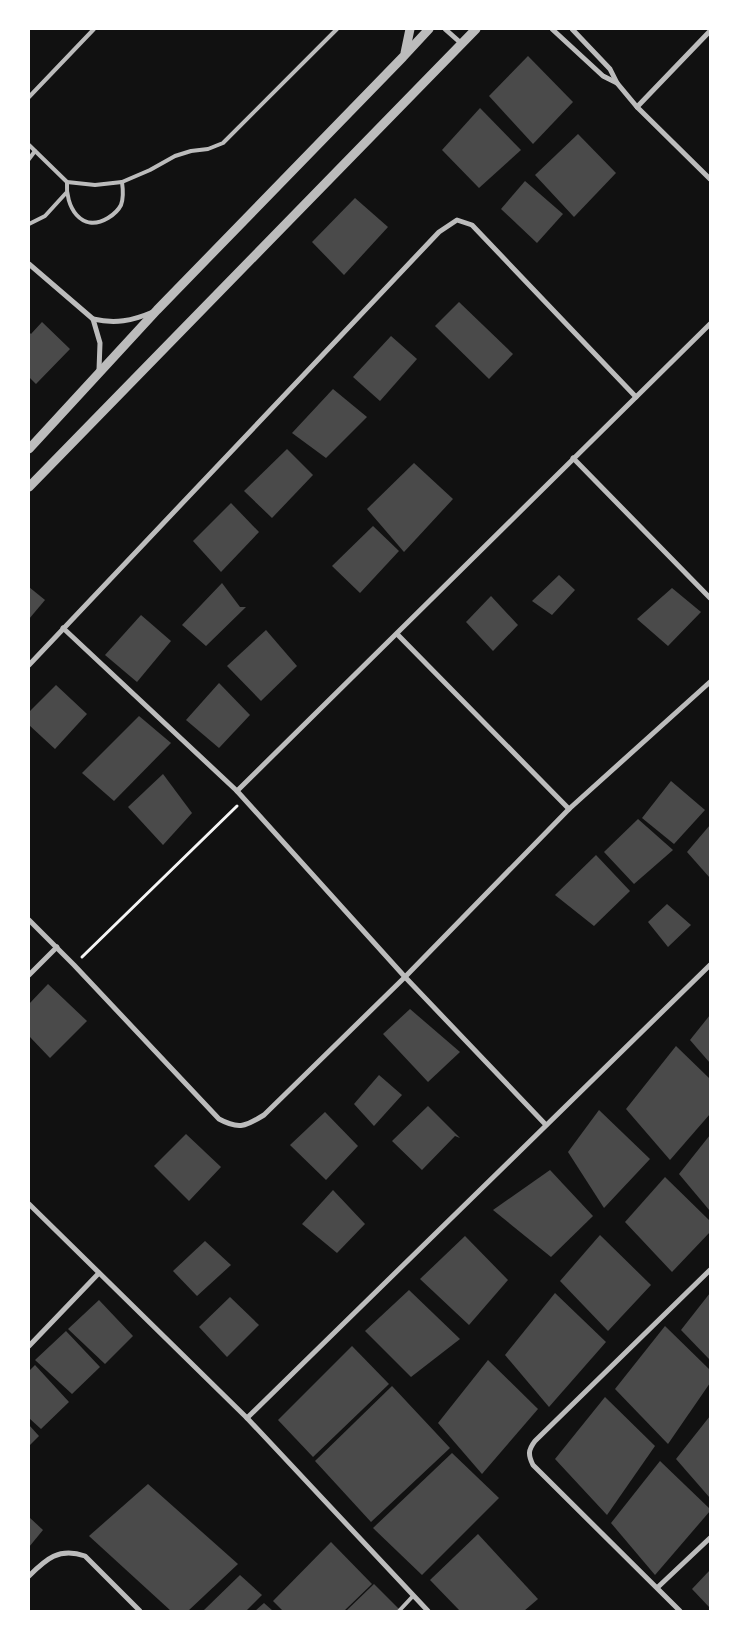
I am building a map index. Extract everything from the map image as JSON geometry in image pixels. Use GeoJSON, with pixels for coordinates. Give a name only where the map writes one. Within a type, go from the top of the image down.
{"type":"FeatureCollection","features":[{"type":"Feature","properties":{"kind":"street"},"geometry":{"type":"LineString","coordinates":[[403,57],[410,29]]}},
{"type":"Feature","properties":{"kind":"street"},"geometry":{"type":"LineString","coordinates":[[29,449],[157,310],[428,29]]}},
{"type":"Feature","properties":{"kind":"street"},"geometry":{"type":"LineString","coordinates":[[445,29],[462,44]]}},
{"type":"Feature","properties":{"kind":"street"},"geometry":{"type":"LineString","coordinates":[[29,487],[476,29]]}},
{"type":"Feature","properties":{"kind":"street"},"geometry":{"type":"LineString","coordinates":[[552,29],[603,76],[617,83]]}},
{"type":"Feature","properties":{"kind":"street"},"geometry":{"type":"LineString","coordinates":[[572,29],[610,69],[617,83],[637,107],[710,179]]}},
{"type":"Feature","properties":{"kind":"street"},"geometry":{"type":"LineString","coordinates":[[637,107],[710,31]]}},
{"type":"Feature","properties":{"kind":"street"},"geometry":{"type":"LineString","coordinates":[[29,665],[439,232],[457,220],[472,225],[636,397]]}},
{"type":"Feature","properties":{"kind":"street"},"geometry":{"type":"LineString","coordinates":[[29,264],[93,319],[100,343],[101,359],[99,374]]}},
{"type":"Feature","properties":{"kind":"street"},"geometry":{"type":"LineString","coordinates":[[93,319],[120,322],[138,318],[157,310]]}},
{"type":"Feature","properties":{"kind":"street"},"geometry":{"type":"LineString","coordinates":[[237,791],[710,324]]}},
{"type":"Feature","properties":{"kind":"street"},"geometry":{"type":"LineString","coordinates":[[573,458],[710,598]]}},
{"type":"Feature","properties":{"kind":"street"},"geometry":{"type":"LineString","coordinates":[[64,628],[245,799],[405,977],[546,1125]]}},
{"type":"Feature","properties":{"kind":"street"},"geometry":{"type":"LineString","coordinates":[[397,634],[569,809]]}},
{"type":"Feature","properties":{"kind":"street"},"geometry":{"type":"LineString","coordinates":[[29,920],[57,947],[219,1119],[232,1126],[248,1125],[264,1115],[405,977],[569,809],[710,682]]}},
{"type":"Feature","properties":{"kind":"street"},"geometry":{"type":"LineString","coordinates":[[29,975],[57,947]]}},
{"type":"Feature","properties":{"kind":"street"},"geometry":{"type":"LineString","coordinates":[[246,1418],[710,965]]}},
{"type":"Feature","properties":{"kind":"street"},"geometry":{"type":"LineString","coordinates":[[29,1204],[246,1418],[428,1611]]}},
{"type":"Feature","properties":{"kind":"street"},"geometry":{"type":"LineString","coordinates":[[680,1611],[534,1465],[529,1457],[529,1448],[710,1270]]}},
{"type":"Feature","properties":{"kind":"street"},"geometry":{"type":"LineString","coordinates":[[29,1346],[99,1273]]}},
{"type":"Feature","properties":{"kind":"street"},"geometry":{"type":"LineString","coordinates":[[658,1588],[710,1538]]}},
{"type":"Feature","properties":{"kind":"street"},"geometry":{"type":"LineString","coordinates":[[29,1576],[46,1559],[63,1553],[74,1552],[84,1556],[140,1611]]}},
{"type":"Feature","properties":{"kind":"lane"},"geometry":{"type":"LineString","coordinates":[[29,97],[94,29]]}},
{"type":"Feature","properties":{"kind":"lane"},"geometry":{"type":"LineString","coordinates":[[29,145],[67,182],[96,185],[122,182],[150,170],[175,156],[191,151],[208,149],[223,143],[337,29]]}},
{"type":"Feature","properties":{"kind":"lane"},"geometry":{"type":"LineString","coordinates":[[29,159],[35,152]]}},
{"type":"Feature","properties":{"kind":"lane"},"geometry":{"type":"LineString","coordinates":[[67,182],[66,193],[68,203],[78,216],[90,223],[103,221],[114,215],[121,206],[123,195],[122,182]]}},
{"type":"Feature","properties":{"kind":"lane"},"geometry":{"type":"LineString","coordinates":[[29,224],[45,216],[66,193]]}},
{"type":"Feature","properties":{"kind":"lane"},"geometry":{"type":"LineString","coordinates":[[399,1611],[413,1596]]}},
{"type":"Feature","properties":{"kind":"path"},"geometry":{"type":"LineString","coordinates":[[74,965],[245,799]]}},
{"type":"Feature","properties":{"kind":"building"},"geometry":{"type":"Polygon","coordinates":[[[528,56],[573,102],[533,144],[489,96],[528,56]]]}},
{"type":"Feature","properties":{"kind":"building"},"geometry":{"type":"Polygon","coordinates":[[[480,108],[521,150],[479,188],[442,150],[480,108]]]}},
{"type":"Feature","properties":{"kind":"building"},"geometry":{"type":"Polygon","coordinates":[[[578,134],[616,173],[574,217],[535,175],[578,134]]]}},
{"type":"Feature","properties":{"kind":"building"},"geometry":{"type":"Polygon","coordinates":[[[525,181],[563,214],[537,243],[501,209],[525,181]]]}},
{"type":"Feature","properties":{"kind":"building"},"geometry":{"type":"Polygon","coordinates":[[[355,198],[388,227],[344,275],[312,242],[355,198]]]}},
{"type":"Feature","properties":{"kind":"building"},"geometry":{"type":"Polygon","coordinates":[[[459,302],[513,354],[489,379],[435,326],[459,302]]]}},
{"type":"Feature","properties":{"kind":"building"},"geometry":{"type":"Polygon","coordinates":[[[42,322],[70,349],[36,384],[29,377],[29,332],[31,334],[42,322]]]}},
{"type":"Feature","properties":{"kind":"building"},"geometry":{"type":"Polygon","coordinates":[[[391,336],[417,359],[380,401],[353,377],[391,336]]]}},
{"type":"Feature","properties":{"kind":"building"},"geometry":{"type":"Polygon","coordinates":[[[333,389],[367,417],[326,458],[292,433],[333,389]]]}},
{"type":"Feature","properties":{"kind":"building"},"geometry":{"type":"Polygon","coordinates":[[[287,449],[313,475],[272,518],[244,491],[287,449]]]}},
{"type":"Feature","properties":{"kind":"building"},"geometry":{"type":"Polygon","coordinates":[[[414,463],[453,499],[404,552],[367,509],[414,463]]]}},
{"type":"Feature","properties":{"kind":"building"},"geometry":{"type":"Polygon","coordinates":[[[231,503],[259,532],[221,572],[193,541],[231,503]]]}},
{"type":"Feature","properties":{"kind":"building"},"geometry":{"type":"Polygon","coordinates":[[[373,526],[399,551],[360,593],[332,566],[373,526]]]}},
{"type":"Feature","properties":{"kind":"building"},"geometry":{"type":"Polygon","coordinates":[[[559,575],[575,590],[552,615],[532,601],[559,575]]]}},
{"type":"Feature","properties":{"kind":"building"},"geometry":{"type":"Polygon","coordinates":[[[222,583],[240,607],[246,607],[206,646],[182,625],[222,583]]]}},
{"type":"Feature","properties":{"kind":"building"},"geometry":{"type":"Polygon","coordinates":[[[29,587],[45,600],[29,619],[29,587]]]}},
{"type":"Feature","properties":{"kind":"building"},"geometry":{"type":"Polygon","coordinates":[[[672,588],[701,612],[668,646],[637,619],[672,588]]]}},
{"type":"Feature","properties":{"kind":"building"},"geometry":{"type":"Polygon","coordinates":[[[491,596],[518,625],[493,651],[466,622],[491,596]]]}},
{"type":"Feature","properties":{"kind":"building"},"geometry":{"type":"Polygon","coordinates":[[[141,615],[171,641],[137,682],[105,655],[141,615]]]}},
{"type":"Feature","properties":{"kind":"building"},"geometry":{"type":"Polygon","coordinates":[[[266,630],[297,666],[261,701],[227,666],[266,630]]]}},
{"type":"Feature","properties":{"kind":"building"},"geometry":{"type":"Polygon","coordinates":[[[219,683],[250,715],[219,748],[186,720],[219,683]]]}},
{"type":"Feature","properties":{"kind":"building"},"geometry":{"type":"Polygon","coordinates":[[[56,685],[87,714],[55,749],[29,725],[29,712],[56,685]]]}},
{"type":"Feature","properties":{"kind":"building"},"geometry":{"type":"Polygon","coordinates":[[[139,716],[171,743],[114,801],[82,773],[139,716]]]}},
{"type":"Feature","properties":{"kind":"building"},"geometry":{"type":"Polygon","coordinates":[[[163,774],[192,813],[163,845],[128,807],[163,774]]]}},
{"type":"Feature","properties":{"kind":"building"},"geometry":{"type":"Polygon","coordinates":[[[671,781],[705,810],[674,844],[642,818],[671,781]]]}},
{"type":"Feature","properties":{"kind":"building"},"geometry":{"type":"Polygon","coordinates":[[[638,819],[673,850],[634,884],[604,852],[638,819]]]}},
{"type":"Feature","properties":{"kind":"building"},"geometry":{"type":"Polygon","coordinates":[[[710,825],[710,878],[687,852],[710,825]]]}},
{"type":"Feature","properties":{"kind":"building"},"geometry":{"type":"Polygon","coordinates":[[[596,855],[630,891],[594,926],[555,895],[596,855]]]}},
{"type":"Feature","properties":{"kind":"building"},"geometry":{"type":"Polygon","coordinates":[[[667,904],[691,925],[668,947],[648,922],[667,904]]]}},
{"type":"Feature","properties":{"kind":"building"},"geometry":{"type":"Polygon","coordinates":[[[48,984],[87,1021],[50,1058],[29,1036],[29,1004],[48,984]]]}},
{"type":"Feature","properties":{"kind":"building"},"geometry":{"type":"Polygon","coordinates":[[[410,1009],[460,1052],[428,1082],[383,1034],[410,1009]]]}},
{"type":"Feature","properties":{"kind":"building"},"geometry":{"type":"Polygon","coordinates":[[[710,1015],[710,1063],[690,1040],[710,1015]]]}},
{"type":"Feature","properties":{"kind":"building"},"geometry":{"type":"Polygon","coordinates":[[[676,1046],[710,1079],[710,1114],[670,1160],[626,1109],[676,1046]]]}},
{"type":"Feature","properties":{"kind":"building"},"geometry":{"type":"Polygon","coordinates":[[[379,1075],[402,1095],[374,1126],[354,1104],[379,1075]]]}},
{"type":"Feature","properties":{"kind":"building"},"geometry":{"type":"Polygon","coordinates":[[[428,1106],[460,1138],[455,1136],[422,1170],[392,1141],[428,1106]]]}},
{"type":"Feature","properties":{"kind":"building"},"geometry":{"type":"Polygon","coordinates":[[[599,1110],[650,1159],[604,1208],[568,1152],[599,1110]]]}},
{"type":"Feature","properties":{"kind":"building"},"geometry":{"type":"Polygon","coordinates":[[[325,1112],[358,1146],[326,1180],[290,1145],[325,1112]]]}},
{"type":"Feature","properties":{"kind":"building"},"geometry":{"type":"Polygon","coordinates":[[[186,1134],[221,1167],[189,1201],[154,1166],[186,1134]]]}},
{"type":"Feature","properties":{"kind":"building"},"geometry":{"type":"Polygon","coordinates":[[[710,1135],[710,1211],[679,1174],[710,1135]]]}},
{"type":"Feature","properties":{"kind":"building"},"geometry":{"type":"Polygon","coordinates":[[[550,1170],[593,1216],[551,1257],[493,1210],[550,1170]]]}},
{"type":"Feature","properties":{"kind":"building"},"geometry":{"type":"Polygon","coordinates":[[[665,1177],[710,1221],[710,1232],[672,1272],[625,1222],[665,1177]]]}},
{"type":"Feature","properties":{"kind":"building"},"geometry":{"type":"Polygon","coordinates":[[[333,1190],[365,1224],[337,1253],[302,1224],[333,1190]]]}},
{"type":"Feature","properties":{"kind":"building"},"geometry":{"type":"Polygon","coordinates":[[[600,1235],[651,1285],[608,1331],[560,1281],[600,1235]]]}},
{"type":"Feature","properties":{"kind":"building"},"geometry":{"type":"Polygon","coordinates":[[[465,1236],[508,1280],[469,1325],[420,1279],[465,1236]]]}},
{"type":"Feature","properties":{"kind":"building"},"geometry":{"type":"Polygon","coordinates":[[[205,1241],[231,1265],[197,1296],[173,1271],[205,1241]]]}},
{"type":"Feature","properties":{"kind":"building"},"geometry":{"type":"Polygon","coordinates":[[[409,1290],[460,1339],[411,1377],[365,1331],[409,1290]]]}},
{"type":"Feature","properties":{"kind":"building"},"geometry":{"type":"Polygon","coordinates":[[[555,1293],[606,1342],[549,1407],[505,1355],[555,1293]]]}},
{"type":"Feature","properties":{"kind":"building"},"geometry":{"type":"Polygon","coordinates":[[[710,1293],[710,1360],[681,1330],[710,1293]]]}},
{"type":"Feature","properties":{"kind":"building"},"geometry":{"type":"Polygon","coordinates":[[[230,1297],[259,1325],[227,1357],[199,1327],[230,1297]]]}},
{"type":"Feature","properties":{"kind":"building"},"geometry":{"type":"Polygon","coordinates":[[[99,1300],[133,1336],[105,1364],[68,1329],[99,1300]]]}},
{"type":"Feature","properties":{"kind":"building"},"geometry":{"type":"Polygon","coordinates":[[[665,1326],[710,1370],[710,1383],[668,1444],[615,1389],[665,1326]]]}},
{"type":"Feature","properties":{"kind":"building"},"geometry":{"type":"Polygon","coordinates":[[[66,1331],[100,1367],[72,1394],[35,1360],[66,1331]]]}},
{"type":"Feature","properties":{"kind":"building"},"geometry":{"type":"Polygon","coordinates":[[[352,1346],[389,1384],[313,1457],[278,1420],[352,1346]]]}},
{"type":"Feature","properties":{"kind":"building"},"geometry":{"type":"Polygon","coordinates":[[[488,1360],[538,1409],[482,1474],[438,1423],[488,1360]]]}},
{"type":"Feature","properties":{"kind":"building"},"geometry":{"type":"Polygon","coordinates":[[[35,1365],[69,1402],[41,1429],[29,1418],[29,1371],[35,1365]]]}},
{"type":"Feature","properties":{"kind":"building"},"geometry":{"type":"Polygon","coordinates":[[[392,1386],[450,1448],[371,1522],[315,1461],[392,1386]]]}},
{"type":"Feature","properties":{"kind":"building"},"geometry":{"type":"Polygon","coordinates":[[[605,1397],[655,1446],[607,1515],[555,1459],[605,1397]]]}},
{"type":"Feature","properties":{"kind":"building"},"geometry":{"type":"Polygon","coordinates":[[[710,1416],[710,1498],[676,1459],[710,1416]]]}},
{"type":"Feature","properties":{"kind":"building"},"geometry":{"type":"Polygon","coordinates":[[[29,1425],[39,1436],[29,1446],[29,1425]]]}},
{"type":"Feature","properties":{"kind":"building"},"geometry":{"type":"Polygon","coordinates":[[[452,1453],[499,1498],[422,1575],[373,1528],[452,1453]]]}},
{"type":"Feature","properties":{"kind":"building"},"geometry":{"type":"Polygon","coordinates":[[[660,1461],[710,1511],[655,1575],[611,1523],[660,1461]]]}},
{"type":"Feature","properties":{"kind":"building"},"geometry":{"type":"Polygon","coordinates":[[[148,1484],[238,1564],[188,1611],[171,1611],[89,1536],[148,1484]]]}},
{"type":"Feature","properties":{"kind":"building"},"geometry":{"type":"Polygon","coordinates":[[[29,1517],[43,1530],[29,1547],[29,1517]]]}},
{"type":"Feature","properties":{"kind":"building"},"geometry":{"type":"Polygon","coordinates":[[[478,1534],[538,1599],[524,1611],[460,1611],[430,1580],[478,1534]]]}},
{"type":"Feature","properties":{"kind":"building"},"geometry":{"type":"Polygon","coordinates":[[[331,1542],[372,1584],[344,1611],[283,1611],[273,1601],[331,1542]]]}},
{"type":"Feature","properties":{"kind":"building"},"geometry":{"type":"Polygon","coordinates":[[[710,1570],[710,1608],[692,1589],[710,1570]]]}},
{"type":"Feature","properties":{"kind":"building"},"geometry":{"type":"Polygon","coordinates":[[[240,1575],[262,1595],[246,1611],[203,1611],[240,1575]]]}},
{"type":"Feature","properties":{"kind":"building"},"geometry":{"type":"Polygon","coordinates":[[[374,1584],[399,1609],[396,1611],[346,1611],[374,1584]]]}},
{"type":"Feature","properties":{"kind":"building"},"geometry":{"type":"Polygon","coordinates":[[[264,1603],[273,1611],[255,1611],[264,1603]]]}}]}
